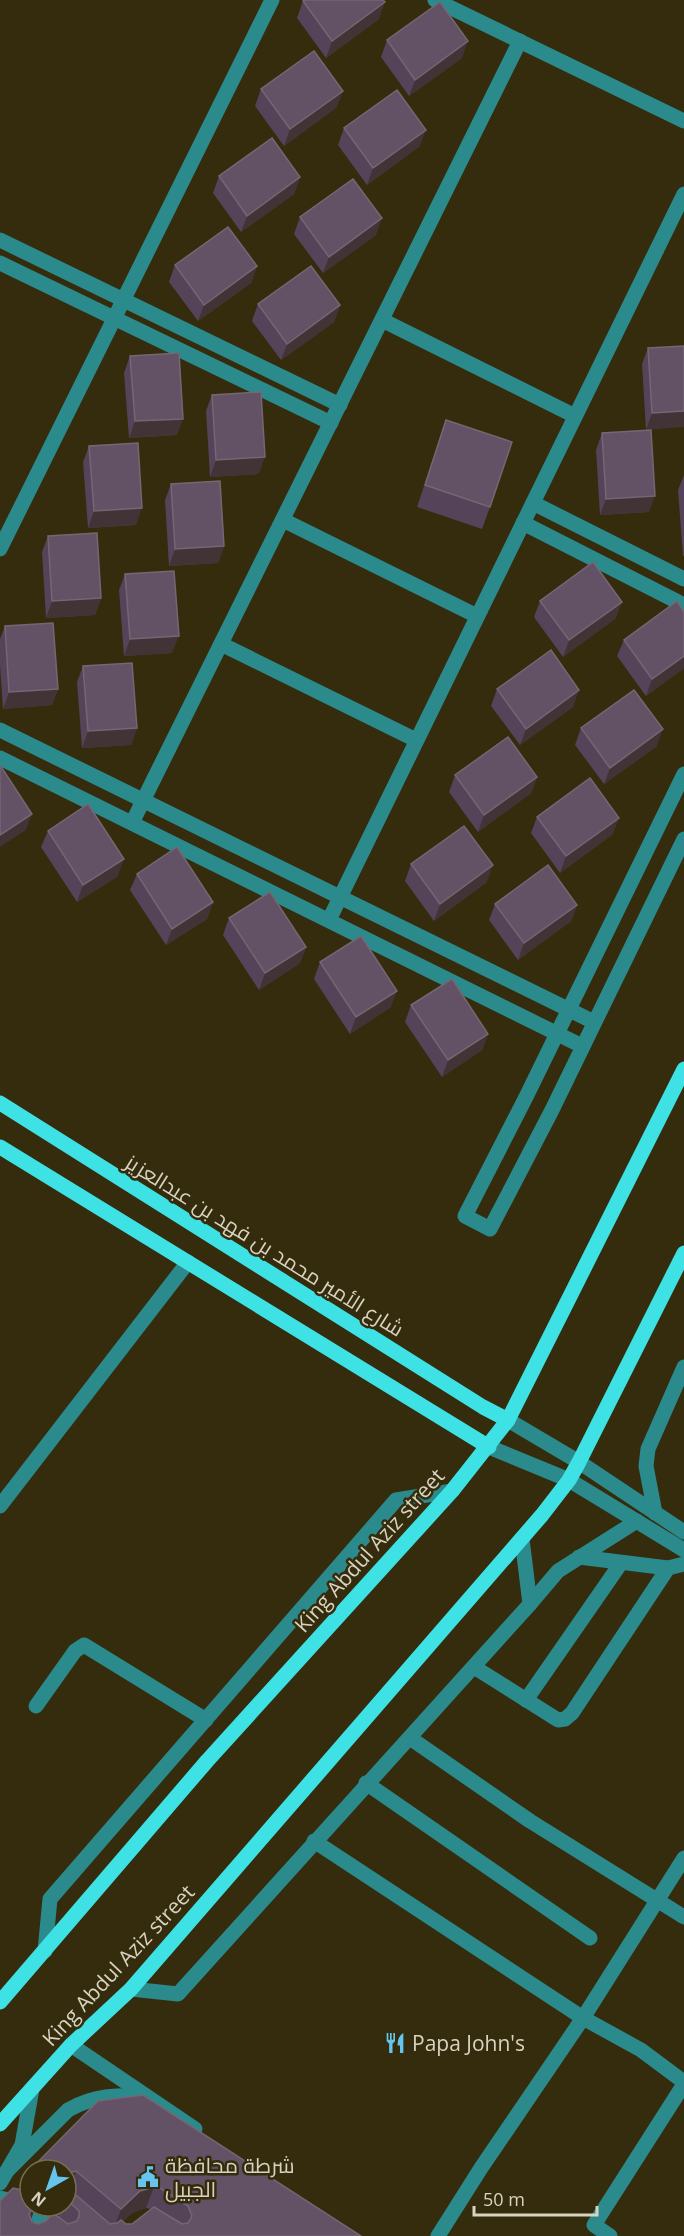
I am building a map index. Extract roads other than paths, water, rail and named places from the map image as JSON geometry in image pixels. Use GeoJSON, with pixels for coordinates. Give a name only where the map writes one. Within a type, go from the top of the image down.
{"type":"FeatureCollection","features":[{"type":"Feature","properties":{"kind":"main road","name":"King Abdul Aziz street"},"geometry":{"type":"LineString","coordinates":[[0,2002],[207,1761],[452,1491],[489,1447],[508,1420],[684,1069]]}},
{"type":"Feature","properties":{"kind":"main road","name":"شارع الأمير محمد بن فهد بن عبدالعزيز"},"geometry":{"type":"LineString","coordinates":[[0,1103],[508,1420]]}},
{"type":"Feature","properties":{"kind":"main road"},"geometry":{"type":"LineString","coordinates":[[0,1147],[489,1447]]}},
{"type":"Feature","properties":{"kind":"main road","name":"King Abdul Aziz street"},"geometry":{"type":"LineString","coordinates":[[0,2124],[71,2045],[131,1989],[522,1539],[569,1480],[684,1254]]}},
{"type":"Feature","properties":{"kind":"street"},"geometry":{"type":"LineString","coordinates":[[0,549],[272,0]]}},
{"type":"Feature","properties":{"kind":"street"},"geometry":{"type":"LineString","coordinates":[[435,0],[684,121]]}},
{"type":"Feature","properties":{"kind":"street"},"geometry":{"type":"LineString","coordinates":[[132,823],[520,41]]}},
{"type":"Feature","properties":{"kind":"street"},"geometry":{"type":"LineString","coordinates":[[329,920],[684,194]]}},
{"type":"Feature","properties":{"kind":"street"},"geometry":{"type":"LineString","coordinates":[[0,240],[340,405]]}},
{"type":"Feature","properties":{"kind":"street"},"geometry":{"type":"LineString","coordinates":[[0,263],[330,423]]}},
{"type":"Feature","properties":{"kind":"street"},"geometry":{"type":"LineString","coordinates":[[382,320],[575,416]]}},
{"type":"Feature","properties":{"kind":"street"},"geometry":{"type":"LineString","coordinates":[[533,502],[684,579]]}},
{"type":"Feature","properties":{"kind":"street"},"geometry":{"type":"LineString","coordinates":[[283,520],[477,616]]}},
{"type":"Feature","properties":{"kind":"street"},"geometry":{"type":"LineString","coordinates":[[523,523],[684,604]]}},
{"type":"Feature","properties":{"kind":"street"},"geometry":{"type":"LineString","coordinates":[[221,644],[416,740]]}},
{"type":"Feature","properties":{"kind":"street"},"geometry":{"type":"LineString","coordinates":[[0,730],[594,1022]]}},
{"type":"Feature","properties":{"kind":"street"},"geometry":{"type":"LineString","coordinates":[[0,758],[582,1046]]}},
{"type":"Feature","properties":{"kind":"street"},"geometry":{"type":"LineString","coordinates":[[684,774],[558,1033],[465,1215],[490,1229],[684,839]]}},
{"type":"Feature","properties":{"kind":"street"},"geometry":{"type":"LineString","coordinates":[[0,1506],[188,1262]]}},
{"type":"Feature","properties":{"kind":"street"},"geometry":{"type":"LineString","coordinates":[[655,1513],[646,1466],[648,1449],[684,1367]]}},
{"type":"Feature","properties":{"kind":"street"},"geometry":{"type":"LineString","coordinates":[[508,1420],[579,1462],[684,1532]]}},
{"type":"Feature","properties":{"kind":"street"},"geometry":{"type":"LineString","coordinates":[[489,1447],[569,1480],[684,1550]]}},
{"type":"Feature","properties":{"kind":"street"},"geometry":{"type":"LineString","coordinates":[[45,1951],[50,1899],[396,1500],[452,1491]]}},
{"type":"Feature","properties":{"kind":"street"},"geometry":{"type":"LineString","coordinates":[[131,1989],[178,1994],[366,1783],[474,1667],[551,1578],[579,1557],[637,1521]]}},
{"type":"Feature","properties":{"kind":"street"},"geometry":{"type":"LineString","coordinates":[[522,1539],[530,1604]]}},
{"type":"Feature","properties":{"kind":"street"},"geometry":{"type":"LineString","coordinates":[[579,1557],[668,1568],[684,1564]]}},
{"type":"Feature","properties":{"kind":"street"},"geometry":{"type":"LineString","coordinates":[[526,1700],[621,1563]]}},
{"type":"Feature","properties":{"kind":"street"},"geometry":{"type":"LineString","coordinates":[[474,1667],[558,1720],[566,1719],[668,1568]]}},
{"type":"Feature","properties":{"kind":"street"},"geometry":{"type":"LineString","coordinates":[[36,1706],[75,1651],[84,1645],[206,1720]]}},
{"type":"Feature","properties":{"kind":"street"},"geometry":{"type":"LineString","coordinates":[[410,1738],[530,1821],[684,1917]]}},
{"type":"Feature","properties":{"kind":"street"},"geometry":{"type":"LineString","coordinates":[[366,1783],[590,1938]]}},
{"type":"Feature","properties":{"kind":"street"},"geometry":{"type":"LineString","coordinates":[[314,1841],[583,2018],[641,2050],[684,2083],[594,2225],[610,2236]]}},
{"type":"Feature","properties":{"kind":"street"},"geometry":{"type":"LineString","coordinates":[[438,2236],[481,2168],[583,2018],[684,1858]]}},
{"type":"Feature","properties":{"kind":"street"},"geometry":{"type":"LineString","coordinates":[[71,2045],[207,2136]]}},
{"type":"Feature","properties":{"kind":"street"},"geometry":{"type":"LineString","coordinates":[[10,2169],[22,2145],[32,2089]]}},
{"type":"Feature","properties":{"kind":"street"},"geometry":{"type":"LineString","coordinates":[[10,2169],[68,2110],[80,2103],[93,2098],[109,2096],[147,2096]]}},
{"type":"Feature","properties":{"kind":"street"},"geometry":{"type":"LineString","coordinates":[[0,2198],[24,2204],[62,2236]]}},
{"type":"Feature","properties":{"kind":"street"},"geometry":{"type":"LineString","coordinates":[[31,2236],[46,2218]]}},
{"type":"Feature","properties":{"kind":"place","name":"Papa John's"},"geometry":{"type":"Point","coordinates":[395,2043]}},
{"type":"Feature","properties":{"kind":"place","name":"شرطة محافظة الجبيل"},"geometry":{"type":"Point","coordinates":[148,2177]}}]}
